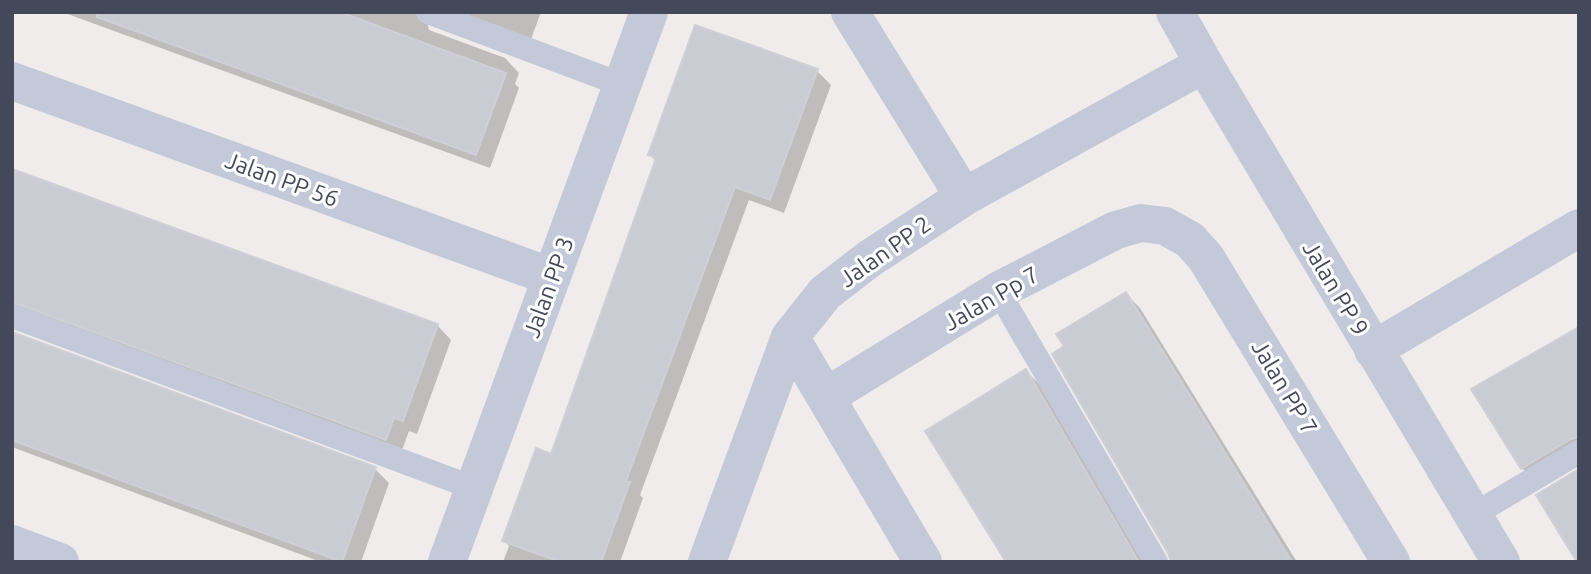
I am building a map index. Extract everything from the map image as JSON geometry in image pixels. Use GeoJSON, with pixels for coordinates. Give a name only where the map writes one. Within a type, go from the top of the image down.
{"type":"FeatureCollection","features":[{"type":"Feature","properties":{"kind":"street","name":"Jalan PP 3"},"geometry":{"type":"LineString","coordinates":[[447,562],[649,12]]}},
{"type":"Feature","properties":{"kind":"street"},"geometry":{"type":"LineString","coordinates":[[850,12],[964,197]]}},
{"type":"Feature","properties":{"kind":"street","name":"Jalan PP 9"},"geometry":{"type":"LineString","coordinates":[[1175,12],[1501,562]]}},
{"type":"Feature","properties":{"kind":"street","name":"Jalan PP 2"},"geometry":{"type":"LineString","coordinates":[[707,562],[790,337],[825,293],[869,259],[964,197],[1204,64]]}},
{"type":"Feature","properties":{"kind":"street","name":"Jalan PP 56"},"geometry":{"type":"LineString","coordinates":[[12,81],[552,277]]}},
{"type":"Feature","properties":{"kind":"street","name":"Jalan Pp 7"},"geometry":{"type":"LineString","coordinates":[[827,396],[998,291],[1116,230],[1141,223],[1165,226]]}},
{"type":"Feature","properties":{"kind":"street","name":"Jalan PP 7"},"geometry":{"type":"LineString","coordinates":[[1165,226],[1190,240],[1206,258],[1391,562]]}},
{"type":"Feature","properties":{"kind":"street"},"geometry":{"type":"LineString","coordinates":[[1373,350],[1579,228]]}},
{"type":"Feature","properties":{"kind":"street"},"geometry":{"type":"LineString","coordinates":[[790,337],[923,562]]}},
{"type":"Feature","properties":{"kind":"street"},"geometry":{"type":"LineString","coordinates":[[12,544],[60,562]]}},
{"type":"Feature","properties":{"kind":"lane"},"geometry":{"type":"LineString","coordinates":[[428,12],[623,85]]}},
{"type":"Feature","properties":{"kind":"lane"},"geometry":{"type":"LineString","coordinates":[[998,291],[1156,562]]}},
{"type":"Feature","properties":{"kind":"lane"},"geometry":{"type":"LineString","coordinates":[[12,316],[474,488]]}},
{"type":"Feature","properties":{"kind":"lane"},"geometry":{"type":"LineString","coordinates":[[1473,515],[1579,452]]}},
{"type":"Feature","properties":{"kind":"building"},"geometry":{"type":"Polygon","coordinates":[[[97,12],[340,12],[506,73],[476,155],[97,17],[97,12]]]}},
{"type":"Feature","properties":{"kind":"building"},"geometry":{"type":"Polygon","coordinates":[[[695,25],[818,69],[770,200],[735,187],[626,481],[630,482],[601,562],[560,562],[502,541],[536,448],[551,454],[656,158],[648,155],[695,25]]]}},
{"type":"Feature","properties":{"kind":"building"},"geometry":{"type":"Polygon","coordinates":[[[12,169],[438,324],[403,421],[394,418],[386,440],[12,302],[12,169]]]}},
{"type":"Feature","properties":{"kind":"building"},"geometry":{"type":"Polygon","coordinates":[[[1126,292],[1292,562],[1171,562],[1052,354],[1064,346],[1056,334],[1126,292]]]}},
{"type":"Feature","properties":{"kind":"building"},"geometry":{"type":"Polygon","coordinates":[[[1579,327],[1579,437],[1571,439],[1521,469],[1471,389],[1579,327]]]}},
{"type":"Feature","properties":{"kind":"building"},"geometry":{"type":"Polygon","coordinates":[[[12,332],[376,467],[342,562],[12,440],[12,332]]]}},
{"type":"Feature","properties":{"kind":"building"},"geometry":{"type":"Polygon","coordinates":[[[1026,369],[1139,562],[1006,562],[925,431],[1026,369]]]}},
{"type":"Feature","properties":{"kind":"building"},"geometry":{"type":"Polygon","coordinates":[[[1579,469],[1579,562],[1577,562],[1536,495],[1579,469]]]}}]}
